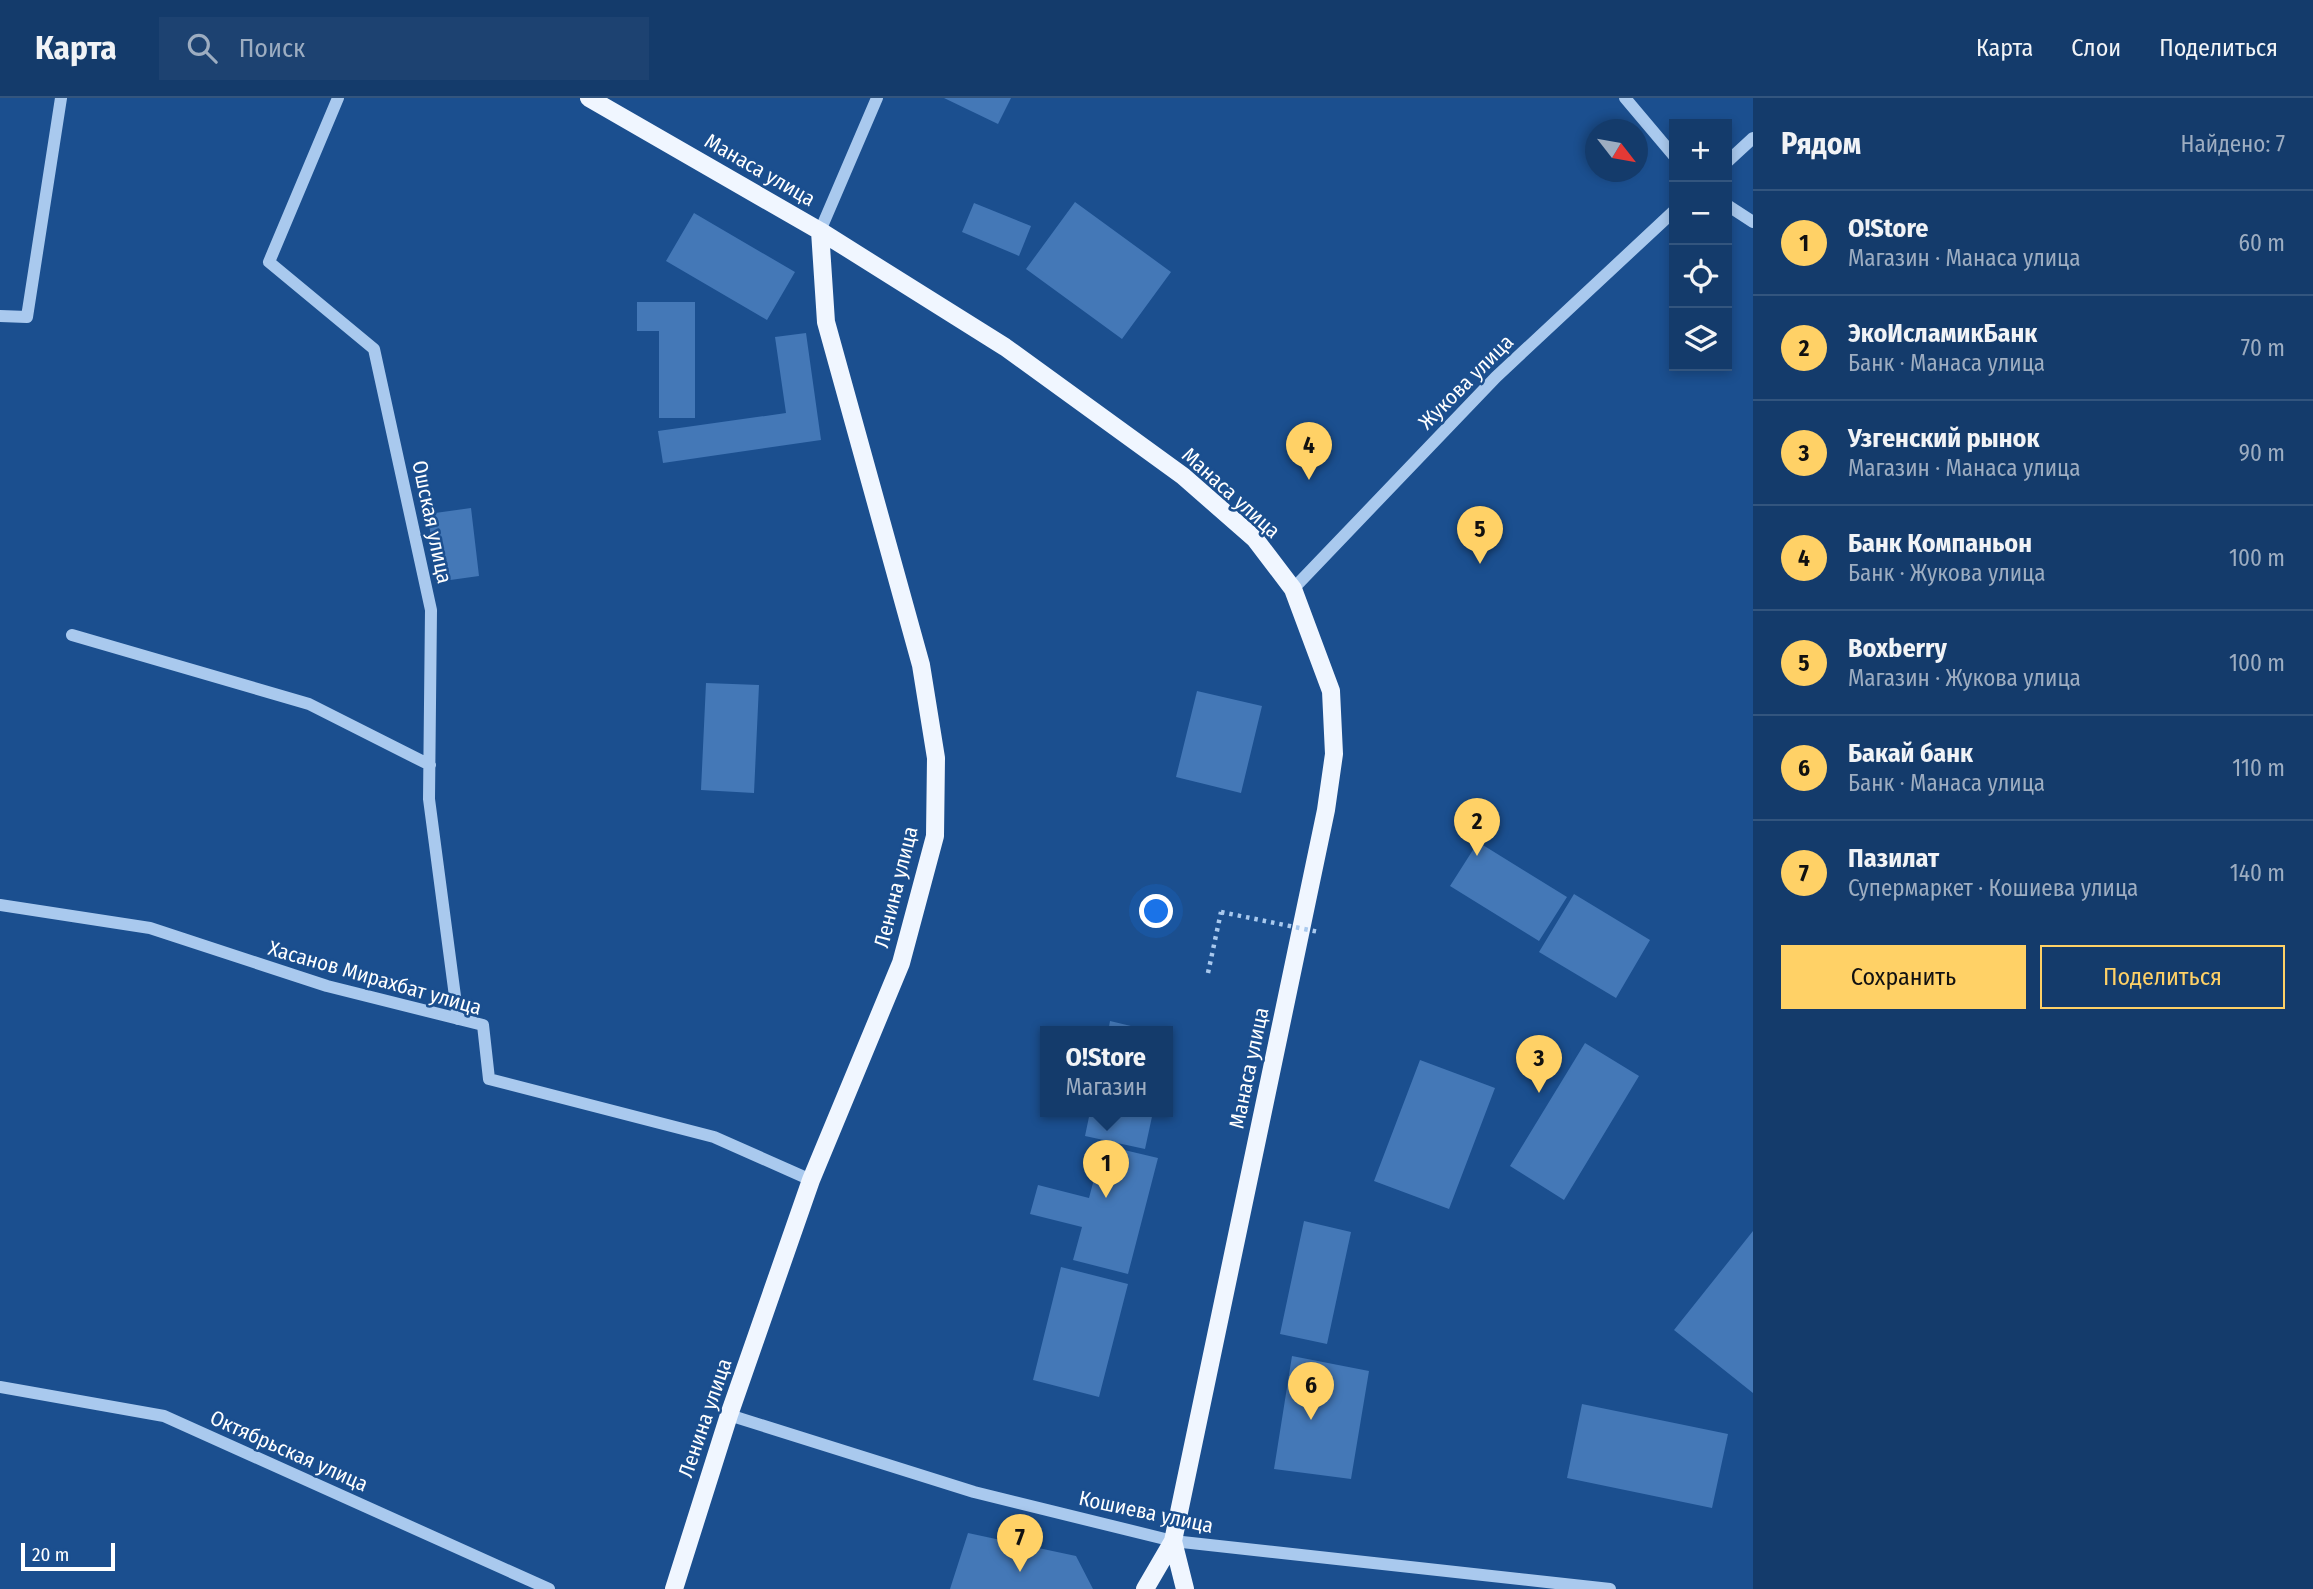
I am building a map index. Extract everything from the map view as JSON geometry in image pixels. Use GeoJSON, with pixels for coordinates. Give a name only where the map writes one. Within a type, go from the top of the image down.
{"type":"FeatureCollection","features":[{"type":"Feature","properties":{"kind":"main road","name":"Манаса улица"},"geometry":{"type":"LineString","coordinates":[[590,98],[820,231],[1005,347],[1183,476],[1255,539],[1293,589],[1331,691],[1334,754],[1326,810],[1174,1541],[1145,1589]]}},
{"type":"Feature","properties":{"kind":"main road","name":"Ленина улица"},"geometry":{"type":"LineString","coordinates":[[674,1589],[729,1415],[811,1180],[901,963],[935,836],[936,758],[921,665],[826,322],[820,231]]}},
{"type":"Feature","properties":{"kind":"main road","name":"Манаса улица"},"geometry":{"type":"LineString","coordinates":[[1174,1541],[1185,1589]]}},
{"type":"Feature","properties":{"kind":"street"},"geometry":{"type":"LineString","coordinates":[[0,316],[27,317],[61,98]]}},
{"type":"Feature","properties":{"kind":"street","name":"Ошская улица"},"geometry":{"type":"LineString","coordinates":[[338,98],[269,262],[374,349],[431,610],[429,799],[458,1019]]}},
{"type":"Feature","properties":{"kind":"street","name":"Ленина улица"},"geometry":{"type":"LineString","coordinates":[[820,231],[877,98]]}},
{"type":"Feature","properties":{"kind":"street"},"geometry":{"type":"LineString","coordinates":[[1625,98],[1669,150]]}},
{"type":"Feature","properties":{"kind":"street"},"geometry":{"type":"LineString","coordinates":[[1732,157],[1753,138]]}},
{"type":"Feature","properties":{"kind":"street"},"geometry":{"type":"LineString","coordinates":[[1732,208],[1753,222]]}},
{"type":"Feature","properties":{"kind":"street","name":"Жукова улица"},"geometry":{"type":"LineString","coordinates":[[1293,589],[1496,377],[1669,216]]}},
{"type":"Feature","properties":{"kind":"street"},"geometry":{"type":"LineString","coordinates":[[72,635],[309,704],[429,765]]}},
{"type":"Feature","properties":{"kind":"street","name":"Хасанов Мирахбат улица"},"geometry":{"type":"LineString","coordinates":[[0,905],[150,928],[327,986],[484,1025],[489,1079],[713,1137],[811,1180]]}},
{"type":"Feature","properties":{"kind":"street","name":"Октябрьская улица"},"geometry":{"type":"LineString","coordinates":[[0,1387],[164,1416],[550,1589]]}},
{"type":"Feature","properties":{"kind":"street","name":"Кошиева улица"},"geometry":{"type":"LineString","coordinates":[[729,1415],[974,1492],[1174,1541],[1610,1589]]}},
{"type":"Feature","properties":{"kind":"path"},"geometry":{"type":"LineString","coordinates":[[1208,973],[1220,912],[1319,932]]}},
{"type":"Feature","properties":{"kind":"building"},"geometry":{"type":"Polygon","coordinates":[[[944,98],[1011,98],[998,124],[944,98]]]}},
{"type":"Feature","properties":{"kind":"building"},"geometry":{"type":"Polygon","coordinates":[[[1075,202],[1171,272],[1122,339],[1026,269],[1075,202]]]}},
{"type":"Feature","properties":{"kind":"building"},"geometry":{"type":"Polygon","coordinates":[[[974,203],[1031,226],[1019,256],[962,232],[974,203]]]}},
{"type":"Feature","properties":{"kind":"building"},"geometry":{"type":"Polygon","coordinates":[[[694,213],[795,272],[767,320],[666,261],[694,213]]]}},
{"type":"Feature","properties":{"kind":"building"},"geometry":{"type":"Polygon","coordinates":[[[637,302],[695,302],[695,418],[659,418],[659,331],[637,331],[637,302]]]}},
{"type":"Feature","properties":{"kind":"building"},"geometry":{"type":"Polygon","coordinates":[[[806,333],[821,440],[663,463],[658,431],[786,413],[775,337],[806,333]]]}},
{"type":"Feature","properties":{"kind":"building"},"geometry":{"type":"Polygon","coordinates":[[[471,508],[479,576],[436,582],[428,514],[471,508]]]}},
{"type":"Feature","properties":{"kind":"building"},"geometry":{"type":"Polygon","coordinates":[[[706,683],[759,685],[754,793],[701,790],[706,683]]]}},
{"type":"Feature","properties":{"kind":"building"},"geometry":{"type":"Polygon","coordinates":[[[1197,691],[1262,706],[1241,793],[1176,777],[1197,691]]]}},
{"type":"Feature","properties":{"kind":"building"},"geometry":{"type":"Polygon","coordinates":[[[1478,842],[1567,897],[1539,941],[1450,886],[1478,842]]]}},
{"type":"Feature","properties":{"kind":"building"},"geometry":{"type":"Polygon","coordinates":[[[1574,894],[1650,940],[1616,998],[1539,952],[1574,894]]]}},
{"type":"Feature","properties":{"kind":"building"},"geometry":{"type":"Polygon","coordinates":[[[1110,1021],[1131,1026],[1109,1026],[1110,1021]]]}},
{"type":"Feature","properties":{"kind":"building"},"geometry":{"type":"Polygon","coordinates":[[[1585,1043],[1639,1076],[1564,1200],[1510,1166],[1585,1043]]]}},
{"type":"Feature","properties":{"kind":"building"},"geometry":{"type":"Polygon","coordinates":[[[1420,1060],[1495,1088],[1449,1209],[1374,1181],[1420,1060]]]}},
{"type":"Feature","properties":{"kind":"building"},"geometry":{"type":"Polygon","coordinates":[[[1089,1117],[1152,1117],[1145,1149],[1085,1136],[1089,1117]]]}},
{"type":"Feature","properties":{"kind":"building"},"geometry":{"type":"Polygon","coordinates":[[[1103,1145],[1158,1158],[1128,1274],[1073,1260],[1082,1227],[1030,1214],[1038,1185],[1089,1198],[1103,1145]]]}},
{"type":"Feature","properties":{"kind":"building"},"geometry":{"type":"Polygon","coordinates":[[[1304,1221],[1351,1232],[1327,1344],[1280,1334],[1304,1221]]]}},
{"type":"Feature","properties":{"kind":"building"},"geometry":{"type":"Polygon","coordinates":[[[1753,1231],[1753,1393],[1674,1330],[1753,1231]]]}},
{"type":"Feature","properties":{"kind":"building"},"geometry":{"type":"Polygon","coordinates":[[[1061,1267],[1128,1284],[1099,1397],[1033,1380],[1061,1267]]]}},
{"type":"Feature","properties":{"kind":"building"},"geometry":{"type":"Polygon","coordinates":[[[1292,1356],[1369,1371],[1351,1479],[1274,1469],[1292,1356]]]}},
{"type":"Feature","properties":{"kind":"building"},"geometry":{"type":"Polygon","coordinates":[[[1582,1404],[1728,1434],[1712,1508],[1567,1478],[1582,1404]]]}},
{"type":"Feature","properties":{"kind":"building"},"geometry":{"type":"Polygon","coordinates":[[[968,1533],[1076,1556],[1093,1589],[950,1589],[968,1533]]]}},
{"type":"Feature","properties":{"kind":"place","name":"Банк Компаньон"},"geometry":{"type":"Point","coordinates":[1309,480]}},
{"type":"Feature","properties":{"kind":"place","name":"Boxberry"},"geometry":{"type":"Point","coordinates":[1480,564]}},
{"type":"Feature","properties":{"kind":"place","name":"ЭкоИсламикБанк"},"geometry":{"type":"Point","coordinates":[1477,856]}},
{"type":"Feature","properties":{"kind":"place","name":"Узгенский рынок"},"geometry":{"type":"Point","coordinates":[1539,1093]}},
{"type":"Feature","properties":{"kind":"place","name":"O!Store"},"geometry":{"type":"Point","coordinates":[1106,1198]}},
{"type":"Feature","properties":{"kind":"place","name":"Бакай банк"},"geometry":{"type":"Point","coordinates":[1311,1420]}},
{"type":"Feature","properties":{"kind":"place","name":"Пазилат"},"geometry":{"type":"Point","coordinates":[1020,1572]}}]}
